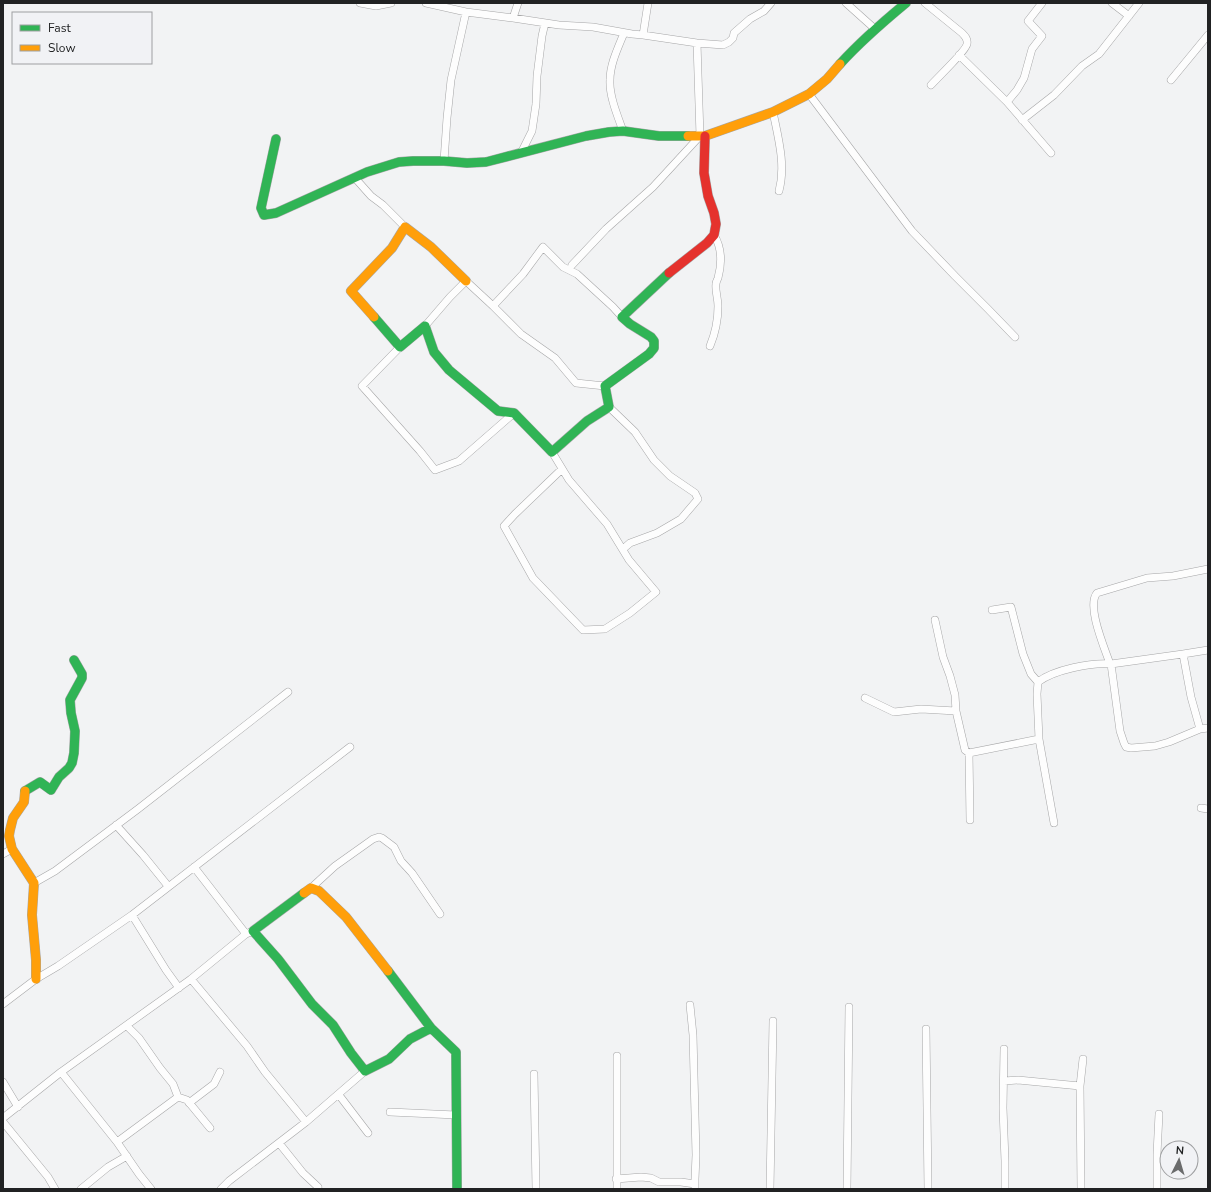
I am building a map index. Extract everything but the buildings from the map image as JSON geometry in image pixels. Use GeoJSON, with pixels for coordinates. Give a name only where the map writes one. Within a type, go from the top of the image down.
{"type":"FeatureCollection","features":[{"type":"Feature","properties":{"kind":"street"},"geometry":{"type":"LineString","coordinates":[[360,3],[376,6],[391,3]]}},
{"type":"Feature","properties":{"kind":"street"},"geometry":{"type":"LineString","coordinates":[[426,3],[466,12],[559,26],[593,27],[624,33],[723,45],[733,38],[734,33],[750,19],[764,11],[771,3]]}},
{"type":"Feature","properties":{"kind":"street"},"geometry":{"type":"LineString","coordinates":[[513,18],[518,3]]}},
{"type":"Feature","properties":{"kind":"street"},"geometry":{"type":"LineString","coordinates":[[643,35],[648,3]]}},
{"type":"Feature","properties":{"kind":"street"},"geometry":{"type":"LineString","coordinates":[[846,3],[875,29]]}},
{"type":"Feature","properties":{"kind":"street"},"geometry":{"type":"LineString","coordinates":[[276,139],[261,208],[264,215],[276,213],[367,172],[399,162],[486,162],[586,136],[623,131],[659,136],[703,136],[773,112],[809,94],[827,79],[850,52],[906,3]]}},
{"type":"Feature","properties":{"kind":"street"},"geometry":{"type":"LineString","coordinates":[[924,3],[962,32],[967,39],[966,47],[960,55],[931,85]]}},
{"type":"Feature","properties":{"kind":"street"},"geometry":{"type":"LineString","coordinates":[[1007,102],[1024,78],[1032,49],[1042,36],[1028,21],[1042,3]]}},
{"type":"Feature","properties":{"kind":"street"},"geometry":{"type":"LineString","coordinates":[[1112,3],[1129,16]]}},
{"type":"Feature","properties":{"kind":"street"},"geometry":{"type":"LineString","coordinates":[[1022,120],[1054,95],[1082,66],[1099,54],[1139,3]]}},
{"type":"Feature","properties":{"kind":"street"},"geometry":{"type":"LineString","coordinates":[[444,161],[451,80],[466,12]]}},
{"type":"Feature","properties":{"kind":"street"},"geometry":{"type":"LineString","coordinates":[[521,153],[532,131],[544,23]]}},
{"type":"Feature","properties":{"kind":"street"},"geometry":{"type":"LineString","coordinates":[[623,131],[616,111],[610,81],[613,61],[624,33]]}},
{"type":"Feature","properties":{"kind":"street"},"geometry":{"type":"LineString","coordinates":[[1171,80],[1208,35]]}},
{"type":"Feature","properties":{"kind":"street"},"geometry":{"type":"LineString","coordinates":[[622,317],[677,266],[714,235],[716,224],[708,196],[704,173],[697,43]]}},
{"type":"Feature","properties":{"kind":"street"},"geometry":{"type":"LineString","coordinates":[[960,55],[1007,102],[1051,153]]}},
{"type":"Feature","properties":{"kind":"street"},"geometry":{"type":"LineString","coordinates":[[809,94],[912,231],[1015,338]]}},
{"type":"Feature","properties":{"kind":"street"},"geometry":{"type":"LineString","coordinates":[[773,112],[782,175],[778,191]]}},
{"type":"Feature","properties":{"kind":"street"},"geometry":{"type":"LineString","coordinates":[[572,265],[606,229],[653,187],[703,136]]}},
{"type":"Feature","properties":{"kind":"street"},"geometry":{"type":"LineString","coordinates":[[355,178],[371,196],[431,248],[521,334],[555,358],[576,384],[605,386],[649,354],[654,348],[654,341],[651,337],[630,324],[577,274],[563,267],[543,247],[523,274],[493,306]]}},
{"type":"Feature","properties":{"kind":"street"},"geometry":{"type":"LineString","coordinates":[[400,347],[351,291],[392,248],[405,227]]}},
{"type":"Feature","properties":{"kind":"street"},"geometry":{"type":"LineString","coordinates":[[710,346],[713,339],[718,305],[716,284],[720,262],[720,249],[714,235]]}},
{"type":"Feature","properties":{"kind":"street"},"geometry":{"type":"LineString","coordinates":[[466,281],[425,326],[400,347],[362,386],[435,470],[459,461],[514,413]]}},
{"type":"Feature","properties":{"kind":"street"},"geometry":{"type":"LineString","coordinates":[[425,326],[434,352],[449,370],[498,411],[514,413],[552,452],[569,480],[607,524],[629,560],[656,592],[630,614],[605,629],[583,630],[533,578],[504,526],[562,469]]}},
{"type":"Feature","properties":{"kind":"street"},"geometry":{"type":"LineString","coordinates":[[605,386],[609,407],[635,432],[654,460],[670,476],[695,493],[698,499],[681,519],[657,533],[630,543],[623,549]]}},
{"type":"Feature","properties":{"kind":"street"},"geometry":{"type":"LineString","coordinates":[[552,452],[586,421],[609,407]]}},
{"type":"Feature","properties":{"kind":"street"},"geometry":{"type":"LineString","coordinates":[[1183,654],[1191,697],[1204,728],[1155,746],[1130,748],[1126,746],[1120,731],[1110,664],[1094,613],[1094,596],[1097,593],[1146,578],[1173,576],[1208,569]]}},
{"type":"Feature","properties":{"kind":"street"},"geometry":{"type":"LineString","coordinates":[[992,610],[1011,607],[1023,654],[1031,674],[1038,682]]}},
{"type":"Feature","properties":{"kind":"street"},"geometry":{"type":"LineString","coordinates":[[935,620],[955,695],[956,711],[963,744],[965,750],[969,754],[970,820]]}},
{"type":"Feature","properties":{"kind":"street"},"geometry":{"type":"LineString","coordinates":[[1054,824],[1039,740],[1037,694],[1038,682],[1045,676],[1098,663],[1110,664],[1208,650]]}},
{"type":"Feature","properties":{"kind":"street"},"geometry":{"type":"LineString","coordinates":[[36,980],[36,960],[32,915],[34,883],[12,849],[10,844],[10,832],[12,820],[17,810],[24,802],[24,791],[40,782],[51,790],[72,763],[75,731],[70,700],[82,678],[82,674],[74,660]]}},
{"type":"Feature","properties":{"kind":"street"},"geometry":{"type":"LineString","coordinates":[[34,883],[55,871],[288,692]]}},
{"type":"Feature","properties":{"kind":"street"},"geometry":{"type":"LineString","coordinates":[[865,698],[894,712],[921,709],[956,711]]}},
{"type":"Feature","properties":{"kind":"street"},"geometry":{"type":"LineString","coordinates":[[969,754],[1039,740]]}},
{"type":"Feature","properties":{"kind":"street"},"geometry":{"type":"LineString","coordinates":[[3,1004],[132,915],[350,747]]}},
{"type":"Feature","properties":{"kind":"street"},"geometry":{"type":"LineString","coordinates":[[116,825],[143,854],[168,886]]}},
{"type":"Feature","properties":{"kind":"street"},"geometry":{"type":"LineString","coordinates":[[3,1118],[61,1072],[192,979],[250,932],[311,888],[335,866],[373,839],[379,837],[382,838],[394,847],[401,861],[440,914]]}},
{"type":"Feature","properties":{"kind":"street"},"geometry":{"type":"LineString","coordinates":[[3,854],[12,849]]}},
{"type":"Feature","properties":{"kind":"street"},"geometry":{"type":"LineString","coordinates":[[194,867],[250,932],[278,959],[312,1004],[333,1025],[351,1053],[365,1071]]}},
{"type":"Feature","properties":{"kind":"street"},"geometry":{"type":"LineString","coordinates":[[311,888],[319,891],[346,917],[431,1028],[456,1052],[457,1189]]}},
{"type":"Feature","properties":{"kind":"street"},"geometry":{"type":"LineString","coordinates":[[132,915],[179,988]]}},
{"type":"Feature","properties":{"kind":"street"},"geometry":{"type":"LineString","coordinates":[[192,979],[247,1046],[265,1072],[306,1122]]}},
{"type":"Feature","properties":{"kind":"street"},"geometry":{"type":"LineString","coordinates":[[616,1179],[641,1177],[651,1178],[659,1182],[681,1182],[695,1187],[696,1155],[693,1043],[690,1005]]}},
{"type":"Feature","properties":{"kind":"street"},"geometry":{"type":"LineString","coordinates":[[847,1189],[849,1007]]}},
{"type":"Feature","properties":{"kind":"street"},"geometry":{"type":"LineString","coordinates":[[770,1189],[773,1021]]}},
{"type":"Feature","properties":{"kind":"street"},"geometry":{"type":"LineString","coordinates":[[127,1026],[139,1038],[173,1084],[178,1097]]}},
{"type":"Feature","properties":{"kind":"street"},"geometry":{"type":"LineString","coordinates":[[221,1189],[229,1181],[306,1122],[365,1071],[389,1059],[410,1040],[431,1028]]}},
{"type":"Feature","properties":{"kind":"street"},"geometry":{"type":"LineString","coordinates":[[926,1029],[928,1189]]}},
{"type":"Feature","properties":{"kind":"street"},"geometry":{"type":"LineString","coordinates":[[1004,1049],[1003,1108],[1006,1161],[1005,1189]]}},
{"type":"Feature","properties":{"kind":"street"},"geometry":{"type":"LineString","coordinates":[[617,1056],[617,1189]]}},
{"type":"Feature","properties":{"kind":"street"},"geometry":{"type":"LineString","coordinates":[[1081,1189],[1080,1086],[1083,1059]]}},
{"type":"Feature","properties":{"kind":"street"},"geometry":{"type":"LineString","coordinates":[[61,1072],[117,1142],[151,1189]]}},
{"type":"Feature","properties":{"kind":"street"},"geometry":{"type":"LineString","coordinates":[[189,1103],[214,1084],[220,1072]]}},
{"type":"Feature","properties":{"kind":"street"},"geometry":{"type":"LineString","coordinates":[[534,1074],[536,1189]]}},
{"type":"Feature","properties":{"kind":"street"},"geometry":{"type":"LineString","coordinates":[[1004,1081],[1018,1080],[1080,1086]]}},
{"type":"Feature","properties":{"kind":"street"},"geometry":{"type":"LineString","coordinates":[[3,1082],[18,1107]]}},
{"type":"Feature","properties":{"kind":"street"},"geometry":{"type":"LineString","coordinates":[[338,1095],[368,1133]]}},
{"type":"Feature","properties":{"kind":"street"},"geometry":{"type":"LineString","coordinates":[[178,1097],[187,1100],[210,1128]]}},
{"type":"Feature","properties":{"kind":"street"},"geometry":{"type":"LineString","coordinates":[[117,1142],[178,1097]]}},
{"type":"Feature","properties":{"kind":"street"},"geometry":{"type":"LineString","coordinates":[[390,1112],[456,1115]]}},
{"type":"Feature","properties":{"kind":"street"},"geometry":{"type":"LineString","coordinates":[[1157,1189],[1159,1114]]}},
{"type":"Feature","properties":{"kind":"street"},"geometry":{"type":"LineString","coordinates":[[3,1122],[48,1177],[55,1189]]}},
{"type":"Feature","properties":{"kind":"street"},"geometry":{"type":"LineString","coordinates":[[279,1143],[302,1173],[318,1186]]}},
{"type":"Feature","properties":{"kind":"street"},"geometry":{"type":"LineString","coordinates":[[81,1189],[108,1167],[127,1156]]}},
{"type":"Feature","properties":{"kind":"traffic: fast"},"geometry":{"type":"LineString","coordinates":[[840,64],[872,32],[906,3]]}},
{"type":"Feature","properties":{"kind":"traffic: fast"},"geometry":{"type":"LineString","coordinates":[[276,139],[261,208],[264,215],[276,213],[367,172],[399,162],[486,162],[586,136],[609,132],[623,131],[659,136],[688,136]]}},
{"type":"Feature","properties":{"kind":"traffic: fast"},"geometry":{"type":"LineString","coordinates":[[374,317],[400,347],[425,326],[434,352],[449,370],[498,411],[514,413],[552,452],[587,421],[609,407],[605,386],[649,354],[654,348],[654,341],[651,337],[630,324],[622,317],[669,273]]}},
{"type":"Feature","properties":{"kind":"traffic: fast"},"geometry":{"type":"LineString","coordinates":[[25,791],[40,782],[51,790],[59,777],[69,768],[72,763],[75,731],[70,700],[82,678],[82,674],[74,660]]}},
{"type":"Feature","properties":{"kind":"traffic: fast"},"geometry":{"type":"LineString","coordinates":[[304,893],[253,931],[278,959],[312,1004],[333,1025],[351,1053],[365,1071],[389,1059],[410,1039],[431,1028]]}},
{"type":"Feature","properties":{"kind":"traffic: fast"},"geometry":{"type":"LineString","coordinates":[[388,971],[431,1028],[456,1052],[457,1189]]}},
{"type":"Feature","properties":{"kind":"traffic: slow"},"geometry":{"type":"LineString","coordinates":[[688,136],[705,136],[773,112],[809,94],[827,79],[840,64]]}},
{"type":"Feature","properties":{"kind":"traffic: slow"},"geometry":{"type":"LineString","coordinates":[[374,317],[351,291],[392,248],[405,227],[431,247],[466,281]]}},
{"type":"Feature","properties":{"kind":"traffic: slow"},"geometry":{"type":"LineString","coordinates":[[25,791],[24,802],[13,818],[9,836],[12,849],[34,883],[32,915],[36,979]]}},
{"type":"Feature","properties":{"kind":"traffic: slow"},"geometry":{"type":"LineString","coordinates":[[304,893],[311,888],[319,891],[346,917],[388,971]]}},
{"type":"Feature","properties":{"kind":"traffic: jam"},"geometry":{"type":"LineString","coordinates":[[669,273],[707,243],[714,235],[716,224],[708,196],[704,173],[705,136]]}}]}
